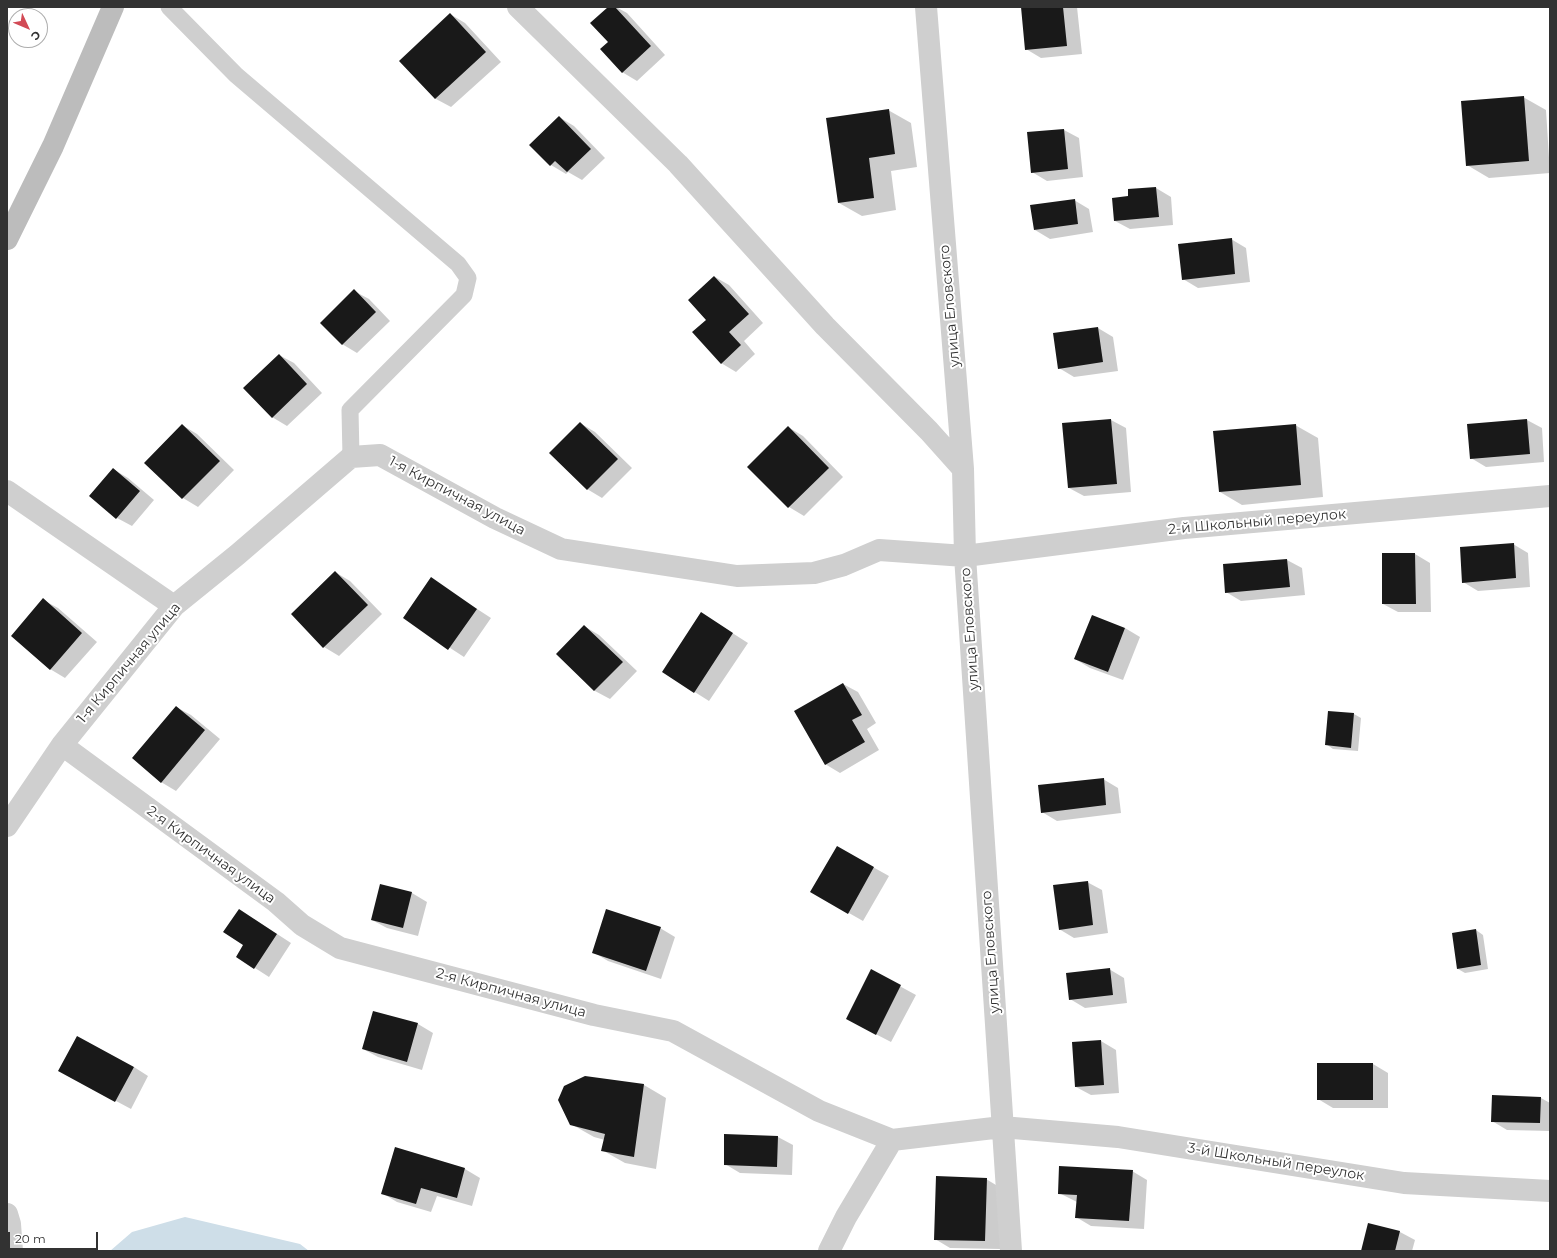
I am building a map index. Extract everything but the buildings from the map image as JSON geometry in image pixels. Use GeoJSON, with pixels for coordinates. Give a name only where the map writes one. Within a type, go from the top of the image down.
{"type":"FeatureCollection","features":[{"type":"Feature","properties":{"kind":"street"},"geometry":{"type":"LineString","coordinates":[[7,239],[53,146],[113,7]]}},
{"type":"Feature","properties":{"kind":"street"},"geometry":{"type":"LineString","coordinates":[[518,7],[678,164],[825,326],[929,431],[963,469]]}},
{"type":"Feature","properties":{"kind":"street","name":"улица Еловского"},"geometry":{"type":"LineString","coordinates":[[926,7],[963,469],[965,556],[1011,1251]]}},
{"type":"Feature","properties":{"kind":"street","name":"1-я Кирпичная улица"},"geometry":{"type":"LineString","coordinates":[[7,826],[62,745],[174,606],[351,457],[380,455],[494,518],[562,549],[737,576],[814,573],[844,565],[879,550],[965,556]]}},
{"type":"Feature","properties":{"kind":"street"},"geometry":{"type":"LineString","coordinates":[[7,491],[174,606]]}},
{"type":"Feature","properties":{"kind":"street","name":"2-й Школьный переулок"},"geometry":{"type":"LineString","coordinates":[[965,556],[1184,528],[1550,496]]}},
{"type":"Feature","properties":{"kind":"street","name":"2-я Кирпичная улица"},"geometry":{"type":"LineString","coordinates":[[62,745],[276,902],[302,925],[340,948],[594,1015],[673,1031],[819,1111],[892,1140],[1002,1127]]}},
{"type":"Feature","properties":{"kind":"street","name":"3-й Школьный переулок"},"geometry":{"type":"LineString","coordinates":[[1002,1127],[1118,1137],[1404,1183],[1550,1191]]}},
{"type":"Feature","properties":{"kind":"street"},"geometry":{"type":"LineString","coordinates":[[829,1251],[846,1217],[892,1140]]}},
{"type":"Feature","properties":{"kind":"street"},"geometry":{"type":"LineString","coordinates":[[7,1214],[10,1224],[12,1251]]}},
{"type":"Feature","properties":{"kind":"lane"},"geometry":{"type":"LineString","coordinates":[[169,7],[236,76],[458,264],[468,278],[464,295],[350,410],[351,457]]}},
{"type":"Feature","properties":{"kind":"shaded area"},"geometry":{"type":"Polygon","coordinates":[[[185,1217],[300,1244],[309,1251],[110,1251],[132,1232],[185,1217]]]}}]}
